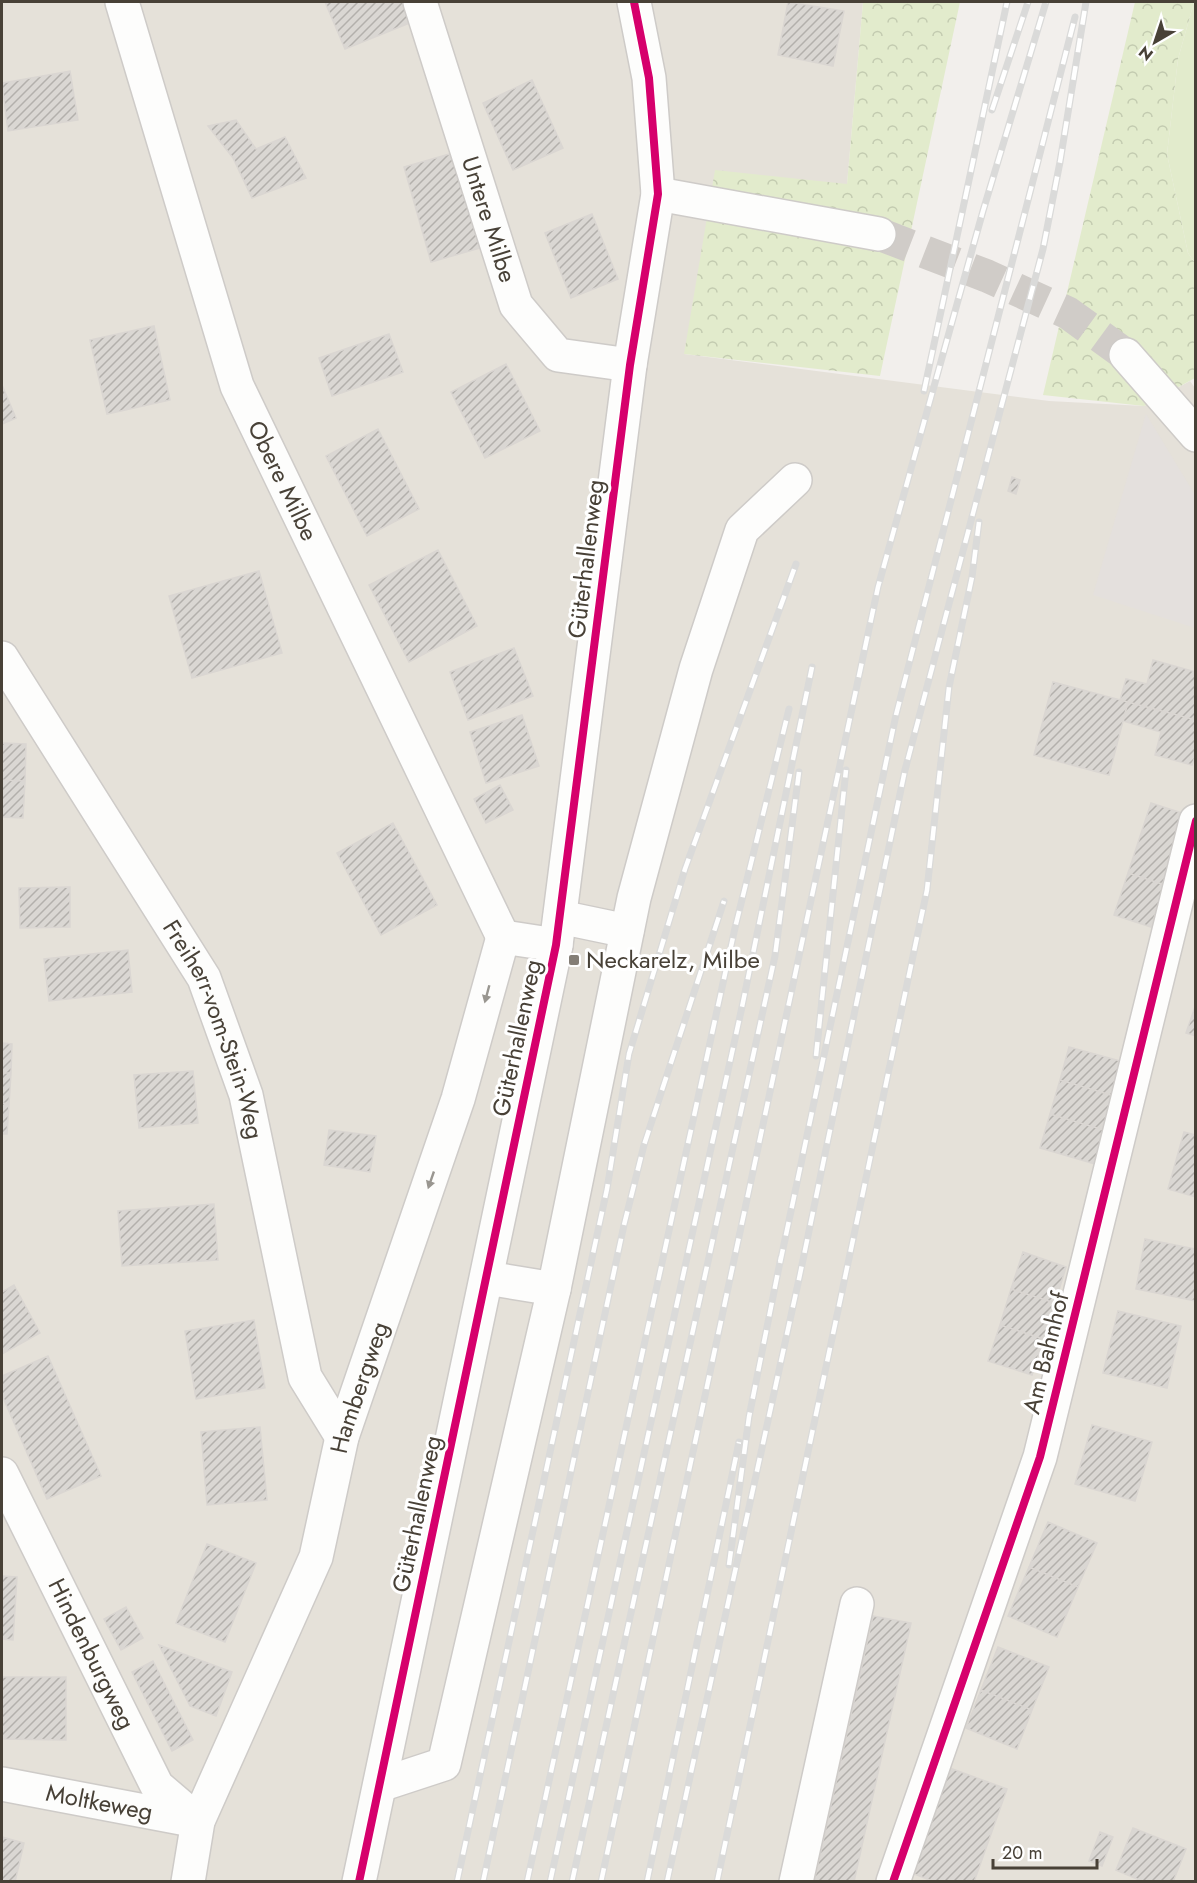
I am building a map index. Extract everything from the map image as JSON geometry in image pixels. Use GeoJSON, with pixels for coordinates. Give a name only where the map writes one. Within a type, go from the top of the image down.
{"type":"FeatureCollection","features":[{"type":"Feature","properties":{"kind":"street","name":"Obere Milbe"},"geometry":{"type":"LineString","coordinates":[[122,2],[237,386],[503,937]]}},
{"type":"Feature","properties":{"kind":"street","name":"Untere Milbe"},"geometry":{"type":"LineString","coordinates":[[420,2],[516,305],[558,355],[630,364]]}},
{"type":"Feature","properties":{"kind":"street","name":"Güterhallenweg"},"geometry":{"type":"LineString","coordinates":[[359,1881],[558,931],[630,364],[658,194],[649,78],[634,2]]}},
{"type":"Feature","properties":{"kind":"street"},"geometry":{"type":"LineString","coordinates":[[658,194],[879,234]]}},
{"type":"Feature","properties":{"kind":"street"},"geometry":{"type":"LineString","coordinates":[[1126,355],[1196,435]]}},
{"type":"Feature","properties":{"kind":"street"},"geometry":{"type":"LineString","coordinates":[[380,1785],[444,1764],[554,1289],[627,931],[696,669],[742,530],[795,480]]}},
{"type":"Feature","properties":{"kind":"street","name":"Freiherr-vom-Stein-Weg"},"geometry":{"type":"LineString","coordinates":[[2,658],[204,978],[246,1095],[305,1377],[342,1437]]}},
{"type":"Feature","properties":{"kind":"street","name":"Am Bahnhof"},"geometry":{"type":"LineString","coordinates":[[893,1881],[1040,1457],[1196,821]]}},
{"type":"Feature","properties":{"kind":"street"},"geometry":{"type":"LineString","coordinates":[[503,937],[558,931],[627,931]]}},
{"type":"Feature","properties":{"kind":"street","name":"Hambergweg"},"geometry":{"type":"LineString","coordinates":[[188,1881],[198,1821],[316,1557],[342,1437],[458,1099],[503,937]]}},
{"type":"Feature","properties":{"kind":"street"},"geometry":{"type":"LineString","coordinates":[[487,1278],[554,1289]]}},
{"type":"Feature","properties":{"kind":"street","name":"Hindenburgweg"},"geometry":{"type":"LineString","coordinates":[[2,1474],[157,1786],[198,1821]]}},
{"type":"Feature","properties":{"kind":"street"},"geometry":{"type":"LineString","coordinates":[[796,1881],[857,1604]]}},
{"type":"Feature","properties":{"kind":"street","name":"Moltkeweg"},"geometry":{"type":"LineString","coordinates":[[2,1784],[198,1821]]}},
{"type":"Feature","properties":{"kind":"shaded area"},"geometry":{"type":"Polygon","coordinates":[[[2,2],[863,2],[847,184],[684,354],[1049,401],[1144,406],[1190,381],[1195,388],[1195,1881],[2,1882],[2,2]]]}},
{"type":"Feature","properties":{"kind":"shaded area"},"geometry":{"type":"Polygon","coordinates":[[[1146,414],[1195,495],[1195,628],[1093,595],[1146,414]]]}},
{"type":"Feature","properties":{"kind":"green space"},"geometry":{"type":"Polygon","coordinates":[[[863,2],[960,2],[880,376],[684,354],[715,170],[847,184],[863,2]]]}},
{"type":"Feature","properties":{"kind":"green space"},"geometry":{"type":"Polygon","coordinates":[[[1135,2],[1194,2],[1178,59],[1167,154],[1188,253],[1195,263],[1195,378],[1144,406],[1043,395],[1135,2]]]}},
{"type":"Feature","properties":{"kind":"green space"},"geometry":{"type":"Polygon","coordinates":[[[1194,2],[1195,263],[1188,253],[1167,154],[1178,59],[1194,2]]]}},
{"type":"Feature","properties":{"kind":"building"},"geometry":{"type":"Polygon","coordinates":[[[325,2],[403,2],[412,22],[345,49],[325,2]]]}},
{"type":"Feature","properties":{"kind":"building"},"geometry":{"type":"Polygon","coordinates":[[[788,2],[844,11],[833,66],[778,55],[788,2]]]}},
{"type":"Feature","properties":{"kind":"building"},"geometry":{"type":"Polygon","coordinates":[[[70,71],[78,120],[8,131],[2,83],[70,71]]]}},
{"type":"Feature","properties":{"kind":"building"},"geometry":{"type":"Polygon","coordinates":[[[532,80],[563,148],[513,170],[483,103],[532,80]]]}},
{"type":"Feature","properties":{"kind":"building"},"geometry":{"type":"Polygon","coordinates":[[[236,120],[256,149],[285,137],[306,178],[252,198],[233,158],[208,126],[236,120]]]}},
{"type":"Feature","properties":{"kind":"building"},"geometry":{"type":"Polygon","coordinates":[[[453,153],[480,248],[431,262],[404,167],[453,153]]]}},
{"type":"Feature","properties":{"kind":"building"},"geometry":{"type":"Polygon","coordinates":[[[592,214],[618,279],[571,298],[545,233],[592,214]]]}},
{"type":"Feature","properties":{"kind":"building"},"geometry":{"type":"Polygon","coordinates":[[[154,326],[170,400],[107,414],[90,340],[154,326]]]}},
{"type":"Feature","properties":{"kind":"building"},"geometry":{"type":"Polygon","coordinates":[[[389,334],[403,372],[332,396],[319,358],[389,334]]]}},
{"type":"Feature","properties":{"kind":"building"},"geometry":{"type":"Polygon","coordinates":[[[506,364],[540,431],[485,458],[451,392],[506,364]]]}},
{"type":"Feature","properties":{"kind":"building"},"geometry":{"type":"Polygon","coordinates":[[[2,385],[16,418],[2,424],[2,385]]]}},
{"type":"Feature","properties":{"kind":"building"},"geometry":{"type":"Polygon","coordinates":[[[378,429],[419,509],[367,536],[326,456],[378,429]]]}},
{"type":"Feature","properties":{"kind":"building"},"geometry":{"type":"Polygon","coordinates":[[[1012,477],[1020,480],[1016,494],[1008,491],[1012,477]]]}},
{"type":"Feature","properties":{"kind":"building"},"geometry":{"type":"Polygon","coordinates":[[[438,550],[477,626],[409,662],[369,585],[438,550]]]}},
{"type":"Feature","properties":{"kind":"building"},"geometry":{"type":"Polygon","coordinates":[[[259,571],[282,653],[192,678],[169,596],[259,571]]]}},
{"type":"Feature","properties":{"kind":"building"},"geometry":{"type":"Polygon","coordinates":[[[514,648],[533,696],[468,720],[450,672],[514,648]]]}},
{"type":"Feature","properties":{"kind":"building"},"geometry":{"type":"Polygon","coordinates":[[[1153,660],[1196,672],[1196,720],[1120,700],[1126,679],[1147,684],[1153,660]]]}},
{"type":"Feature","properties":{"kind":"building"},"geometry":{"type":"Polygon","coordinates":[[[1053,682],[1128,702],[1109,775],[1034,755],[1053,682]]]}},
{"type":"Feature","properties":{"kind":"building"},"geometry":{"type":"Polygon","coordinates":[[[1128,702],[1196,720],[1196,754],[1192,765],[1155,755],[1161,732],[1123,721],[1128,702]]]}},
{"type":"Feature","properties":{"kind":"building"},"geometry":{"type":"Polygon","coordinates":[[[522,715],[539,766],[486,783],[470,732],[522,715]]]}},
{"type":"Feature","properties":{"kind":"building"},"geometry":{"type":"Polygon","coordinates":[[[2,743],[26,744],[25,781],[2,780],[2,743]]]}},
{"type":"Feature","properties":{"kind":"building"},"geometry":{"type":"Polygon","coordinates":[[[2,780],[25,781],[23,818],[2,817],[2,780]]]}},
{"type":"Feature","properties":{"kind":"building"},"geometry":{"type":"Polygon","coordinates":[[[500,785],[513,810],[486,823],[474,799],[500,785]]]}},
{"type":"Feature","properties":{"kind":"building"},"geometry":{"type":"Polygon","coordinates":[[[1151,803],[1188,815],[1165,885],[1128,873],[1151,803]]]}},
{"type":"Feature","properties":{"kind":"building"},"geometry":{"type":"Polygon","coordinates":[[[393,823],[437,905],[381,935],[337,853],[393,823]]]}},
{"type":"Feature","properties":{"kind":"building"},"geometry":{"type":"Polygon","coordinates":[[[1128,873],[1165,885],[1151,927],[1114,915],[1128,873]]]}},
{"type":"Feature","properties":{"kind":"building"},"geometry":{"type":"Polygon","coordinates":[[[70,887],[70,927],[20,928],[19,888],[70,887]]]}},
{"type":"Feature","properties":{"kind":"building"},"geometry":{"type":"Polygon","coordinates":[[[128,950],[132,992],[49,1001],[44,959],[128,950]]]}},
{"type":"Feature","properties":{"kind":"building"},"geometry":{"type":"Polygon","coordinates":[[[1196,1004],[1196,1036],[1186,1033],[1196,1004]]]}},
{"type":"Feature","properties":{"kind":"building"},"geometry":{"type":"Polygon","coordinates":[[[2,1043],[12,1044],[11,1073],[2,1073],[2,1043]]]}},
{"type":"Feature","properties":{"kind":"building"},"geometry":{"type":"Polygon","coordinates":[[[1069,1047],[1124,1062],[1114,1096],[1060,1080],[1069,1047]]]}},
{"type":"Feature","properties":{"kind":"building"},"geometry":{"type":"Polygon","coordinates":[[[193,1071],[198,1123],[139,1128],[134,1075],[193,1071]]]}},
{"type":"Feature","properties":{"kind":"building"},"geometry":{"type":"Polygon","coordinates":[[[2,1073],[11,1073],[9,1104],[2,1103],[2,1073]]]}},
{"type":"Feature","properties":{"kind":"building"},"geometry":{"type":"Polygon","coordinates":[[[1060,1080],[1114,1096],[1104,1130],[1050,1114],[1060,1080]]]}},
{"type":"Feature","properties":{"kind":"building"},"geometry":{"type":"Polygon","coordinates":[[[2,1103],[9,1104],[7,1134],[2,1134],[2,1103]]]}},
{"type":"Feature","properties":{"kind":"building"},"geometry":{"type":"Polygon","coordinates":[[[1050,1114],[1104,1130],[1095,1164],[1040,1148],[1050,1114]]]}},
{"type":"Feature","properties":{"kind":"building"},"geometry":{"type":"Polygon","coordinates":[[[329,1130],[376,1136],[370,1172],[324,1165],[329,1130]]]}},
{"type":"Feature","properties":{"kind":"building"},"geometry":{"type":"Polygon","coordinates":[[[1184,1132],[1196,1135],[1196,1197],[1168,1189],[1184,1132]]]}},
{"type":"Feature","properties":{"kind":"building"},"geometry":{"type":"Polygon","coordinates":[[[214,1204],[218,1260],[122,1266],[118,1211],[214,1204]]]}},
{"type":"Feature","properties":{"kind":"building"},"geometry":{"type":"Polygon","coordinates":[[[1145,1239],[1196,1249],[1196,1301],[1136,1289],[1145,1239]]]}},
{"type":"Feature","properties":{"kind":"building"},"geometry":{"type":"Polygon","coordinates":[[[1023,1252],[1066,1267],[1055,1303],[1011,1289],[1023,1252]]]}},
{"type":"Feature","properties":{"kind":"building"},"geometry":{"type":"Polygon","coordinates":[[[14,1285],[40,1333],[2,1354],[2,1292],[14,1285]]]}},
{"type":"Feature","properties":{"kind":"building"},"geometry":{"type":"Polygon","coordinates":[[[1011,1289],[1055,1303],[1044,1339],[1000,1325],[1011,1289]]]}},
{"type":"Feature","properties":{"kind":"building"},"geometry":{"type":"Polygon","coordinates":[[[1118,1311],[1181,1326],[1167,1388],[1103,1373],[1118,1311]]]}},
{"type":"Feature","properties":{"kind":"building"},"geometry":{"type":"Polygon","coordinates":[[[254,1320],[265,1388],[196,1399],[185,1331],[254,1320]]]}},
{"type":"Feature","properties":{"kind":"building"},"geometry":{"type":"Polygon","coordinates":[[[1000,1325],[1044,1339],[1032,1375],[988,1361],[1000,1325]]]}},
{"type":"Feature","properties":{"kind":"building"},"geometry":{"type":"Polygon","coordinates":[[[48,1356],[101,1476],[47,1499],[2,1395],[2,1376],[48,1356]]]}},
{"type":"Feature","properties":{"kind":"building"},"geometry":{"type":"Polygon","coordinates":[[[1092,1425],[1152,1442],[1135,1501],[1075,1484],[1092,1425]]]}},
{"type":"Feature","properties":{"kind":"building"},"geometry":{"type":"Polygon","coordinates":[[[260,1427],[267,1500],[207,1505],[201,1432],[260,1427]]]}},
{"type":"Feature","properties":{"kind":"building"},"geometry":{"type":"Polygon","coordinates":[[[1048,1522],[1097,1543],[1078,1587],[1029,1567],[1048,1522]]]}},
{"type":"Feature","properties":{"kind":"building"},"geometry":{"type":"Polygon","coordinates":[[[207,1544],[256,1563],[225,1642],[176,1623],[207,1544]]]}},
{"type":"Feature","properties":{"kind":"building"},"geometry":{"type":"Polygon","coordinates":[[[1029,1567],[1078,1587],[1057,1637],[1008,1616],[1029,1567]]]}},
{"type":"Feature","properties":{"kind":"building"},"geometry":{"type":"Polygon","coordinates":[[[2,1576],[17,1577],[13,1640],[2,1639],[2,1576]]]}},
{"type":"Feature","properties":{"kind":"building"},"geometry":{"type":"Polygon","coordinates":[[[126,1607],[143,1638],[121,1650],[104,1619],[126,1607]]]}},
{"type":"Feature","properties":{"kind":"building"},"geometry":{"type":"Polygon","coordinates":[[[873,1616],[911,1623],[854,1882],[814,1882],[873,1616]]]}},
{"type":"Feature","properties":{"kind":"building"},"geometry":{"type":"Polygon","coordinates":[[[159,1645],[232,1672],[216,1716],[190,1706],[159,1645]]]}},
{"type":"Feature","properties":{"kind":"building"},"geometry":{"type":"Polygon","coordinates":[[[998,1647],[1049,1667],[1032,1710],[981,1690],[998,1647]]]}},
{"type":"Feature","properties":{"kind":"building"},"geometry":{"type":"Polygon","coordinates":[[[153,1661],[193,1740],[172,1751],[132,1672],[153,1661]]]}},
{"type":"Feature","properties":{"kind":"building"},"geometry":{"type":"Polygon","coordinates":[[[2,1677],[66,1677],[66,1740],[2,1739],[2,1677]]]}},
{"type":"Feature","properties":{"kind":"building"},"geometry":{"type":"Polygon","coordinates":[[[981,1690],[1032,1710],[1017,1749],[966,1728],[981,1690]]]}},
{"type":"Feature","properties":{"kind":"building"},"geometry":{"type":"Polygon","coordinates":[[[947,1767],[1007,1789],[974,1882],[935,1882],[909,1872],[947,1767]]]}},
{"type":"Feature","properties":{"kind":"building"},"geometry":{"type":"Polygon","coordinates":[[[1133,1828],[1186,1849],[1173,1882],[1144,1882],[1116,1870],[1133,1828]]]}},
{"type":"Feature","properties":{"kind":"building"},"geometry":{"type":"Polygon","coordinates":[[[1100,1832],[1113,1837],[1102,1866],[1089,1861],[1100,1832]]]}},
{"type":"Feature","properties":{"kind":"building"},"geometry":{"type":"Polygon","coordinates":[[[2,1837],[24,1843],[15,1882],[2,1882],[2,1837]]]}},
{"type":"Feature","properties":{"kind":"tunnel"},"geometry":{"type":"LineString","coordinates":[[879,234],[987,276],[1068,313],[1126,355]]}},
{"type":"Feature","properties":{"kind":"railway"},"geometry":{"type":"LineString","coordinates":[[924,391],[1007,2]]}},
{"type":"Feature","properties":{"kind":"railway"},"geometry":{"type":"LineString","coordinates":[[992,110],[1028,2]]}},
{"type":"Feature","properties":{"kind":"railway"},"geometry":{"type":"LineString","coordinates":[[601,1882],[878,587],[983,211],[1046,2]]}},
{"type":"Feature","properties":{"kind":"railway"},"geometry":{"type":"LineString","coordinates":[[667,1882],[799,1279],[905,770],[1043,249],[1060,162],[1086,2]]}},
{"type":"Feature","properties":{"kind":"railway"},"geometry":{"type":"LineString","coordinates":[[780,1263],[896,715],[1075,17]]}},
{"type":"Feature","properties":{"kind":"railway"},"geometry":{"type":"LineString","coordinates":[[717,1882],[927,890],[949,687],[972,577],[979,522]]}},
{"type":"Feature","properties":{"kind":"railway"},"geometry":{"type":"LineString","coordinates":[[457,1882],[607,1189],[629,1054],[685,869],[796,564]]}},
{"type":"Feature","properties":{"kind":"railway"},"geometry":{"type":"LineString","coordinates":[[550,1882],[742,1007],[812,667]]}},
{"type":"Feature","properties":{"kind":"railway"},"geometry":{"type":"LineString","coordinates":[[527,1882],[735,928],[789,709]]}},
{"type":"Feature","properties":{"kind":"railway"},"geometry":{"type":"LineString","coordinates":[[816,1056],[846,770]]}},
{"type":"Feature","properties":{"kind":"railway"},"geometry":{"type":"LineString","coordinates":[[572,1882],[775,956],[799,772]]}},
{"type":"Feature","properties":{"kind":"railway"},"geometry":{"type":"LineString","coordinates":[[483,1882],[624,1225],[644,1145],[724,901]]}},
{"type":"Feature","properties":{"kind":"railway"},"geometry":{"type":"LineString","coordinates":[[729,1565],[749,1417],[781,1257]]}},
{"type":"Feature","properties":{"kind":"railway"},"geometry":{"type":"LineString","coordinates":[[647,1882],[739,1442]]}},
{"type":"Feature","properties":{"kind":"cycle path"},"geometry":{"type":"LineString","coordinates":[[359,1882],[556,945],[630,365],[658,194],[649,78],[634,2]]}},
{"type":"Feature","properties":{"kind":"cycle path"},"geometry":{"type":"LineString","coordinates":[[893,1882],[1040,1457],[1196,821]]}},
{"type":"Feature","properties":{"kind":"place","name":"Neckarelz, Milbe"},"geometry":{"type":"Point","coordinates":[574,960]}}]}
